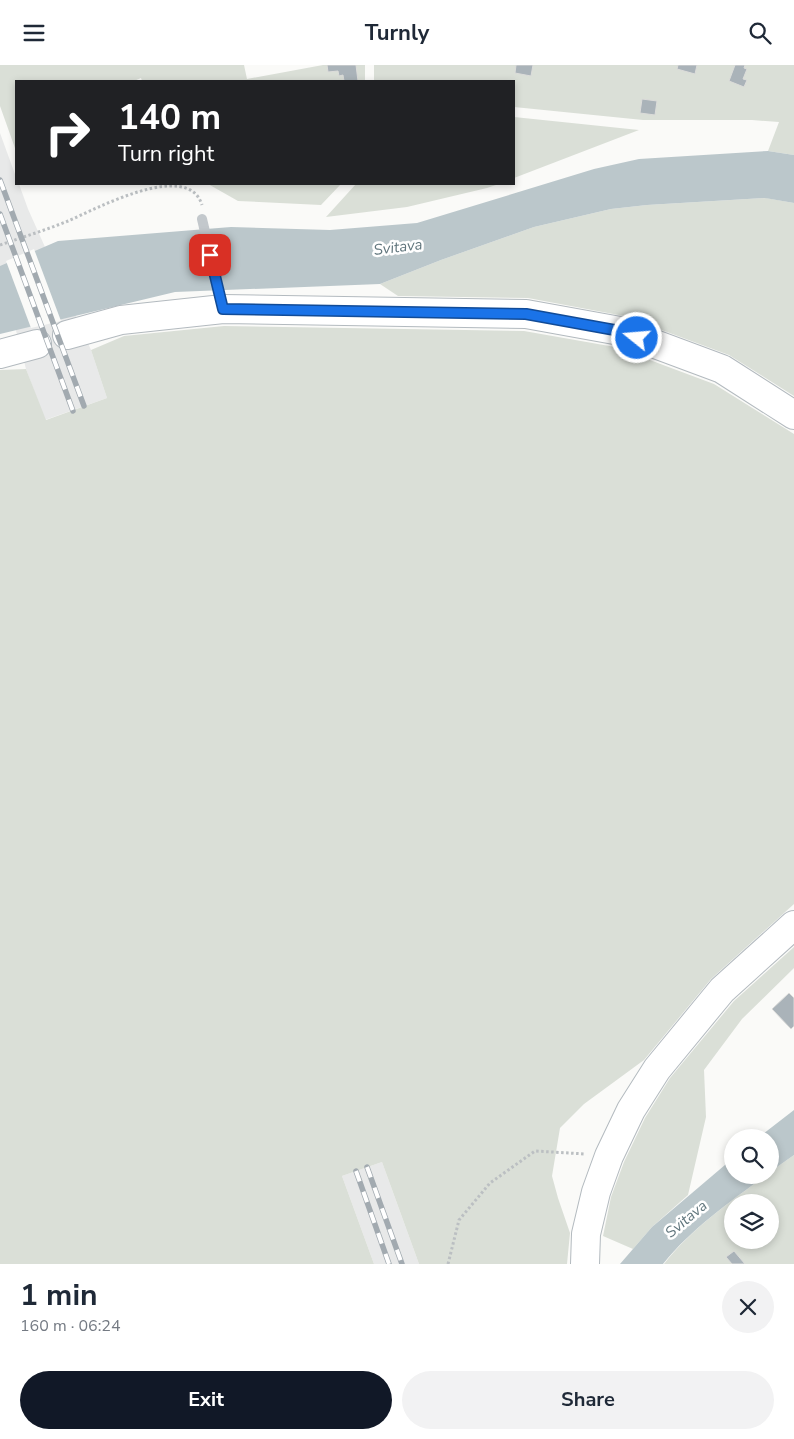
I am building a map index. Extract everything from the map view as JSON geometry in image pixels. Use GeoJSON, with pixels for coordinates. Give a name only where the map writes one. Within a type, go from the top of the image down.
{"type":"FeatureCollection","features":[{"type":"Feature","properties":{"kind":"street"},"geometry":{"type":"LineString","coordinates":[[67,335],[121,320],[223,309],[526,314],[620,331],[722,369],[794,415]]}},
{"type":"Feature","properties":{"kind":"street"},"geometry":{"type":"LineString","coordinates":[[0,354],[37,344]]}},
{"type":"Feature","properties":{"kind":"street"},"geometry":{"type":"LineString","coordinates":[[585,1264],[586,1234],[596,1192],[609,1156],[631,1110],[657,1069],[722,990],[794,925]]}},
{"type":"Feature","properties":{"kind":"lane"},"geometry":{"type":"LineString","coordinates":[[202,219],[223,309]]}},
{"type":"Feature","properties":{"kind":"path"},"geometry":{"type":"LineString","coordinates":[[0,245],[66,222],[143,189],[179,185],[194,191],[202,203],[202,219]]}},
{"type":"Feature","properties":{"kind":"path"},"geometry":{"type":"LineString","coordinates":[[448,1264],[458,1220],[490,1183],[535,1151],[609,1156]]}},
{"type":"Feature","properties":{"kind":"shaded area"},"geometry":{"type":"Polygon","coordinates":[[[0,65],[244,65],[247,79],[323,65],[365,65],[365,80],[142,80],[141,78],[136,80],[15,80],[15,148],[0,106],[0,65]]]}},
{"type":"Feature","properties":{"kind":"shaded area"},"geometry":{"type":"Polygon","coordinates":[[[374,65],[794,65],[794,155],[768,151],[779,122],[752,120],[643,120],[515,107],[515,80],[374,80],[374,65]]]}},
{"type":"Feature","properties":{"kind":"shaded area"},"geometry":{"type":"Polygon","coordinates":[[[515,117],[639,130],[515,178],[515,117]]]}},
{"type":"Feature","properties":{"kind":"shaded area"},"geometry":{"type":"Polygon","coordinates":[[[0,133],[15,174],[15,185],[19,185],[28,209],[91,350],[107,398],[45,420],[26,369],[0,269],[0,133]]]}},
{"type":"Feature","properties":{"kind":"shaded area"},"geometry":{"type":"Polygon","coordinates":[[[210,185],[340,185],[321,205],[238,201],[210,185]]]}},
{"type":"Feature","properties":{"kind":"shaded area"},"geometry":{"type":"Polygon","coordinates":[[[355,185],[496,185],[407,207],[326,217],[355,185]]]}},
{"type":"Feature","properties":{"kind":"shaded area"},"geometry":{"type":"Polygon","coordinates":[[[766,198],[794,203],[794,396],[729,355],[624,316],[528,298],[398,296],[380,284],[534,227],[611,209],[766,198]]]}},
{"type":"Feature","properties":{"kind":"shaded area"},"geometry":{"type":"Polygon","coordinates":[[[224,326],[524,331],[615,347],[714,384],[794,434],[794,904],[711,979],[644,1060],[584,1104],[560,1128],[552,1176],[570,1233],[567,1264],[419,1264],[382,1162],[342,1176],[374,1264],[0,1264],[0,370],[26,369],[46,420],[107,398],[91,350],[124,336],[224,326]]]}},
{"type":"Feature","properties":{"kind":"shaded area"},"geometry":{"type":"Polygon","coordinates":[[[794,947],[794,968],[742,1019],[704,1070],[706,1117],[688,1195],[652,1227],[633,1249],[603,1236],[611,1197],[624,1162],[645,1118],[670,1078],[734,1001],[794,947]]]}},
{"type":"Feature","properties":{"kind":"shaded area"},"geometry":{"type":"Polygon","coordinates":[[[794,1155],[794,1264],[664,1264],[699,1227],[724,1207],[724,1249],[779,1249],[779,1194],[741,1194],[754,1184],[779,1184],[779,1166],[794,1155]]]}},
{"type":"Feature","properties":{"kind":"shaded area"},"geometry":{"type":"Polygon","coordinates":[[[382,1162],[419,1264],[374,1264],[342,1176],[382,1162]]]}},
{"type":"Feature","properties":{"kind":"water","name":"Svitava"},"geometry":{"type":"Polygon","coordinates":[[[768,151],[794,155],[794,203],[765,198],[611,209],[534,227],[380,284],[175,292],[0,334],[0,266],[58,241],[231,227],[330,230],[417,223],[594,169],[639,159],[768,151]]]}},
{"type":"Feature","properties":{"kind":"water"},"geometry":{"type":"Polygon","coordinates":[[[794,1110],[794,1155],[779,1166],[779,1129],[769,1129],[794,1110]]]}},
{"type":"Feature","properties":{"kind":"water","name":"Svitava"},"geometry":{"type":"Polygon","coordinates":[[[724,1166],[724,1184],[754,1184],[741,1194],[724,1194],[724,1207],[686,1239],[663,1264],[620,1264],[652,1227],[724,1166]]]}},
{"type":"Feature","properties":{"kind":"pier"},"geometry":{"type":"Polygon","coordinates":[[[34,249],[61,321],[31,328],[6,261],[34,249]]]}},
{"type":"Feature","properties":{"kind":"building"},"geometry":{"type":"Polygon","coordinates":[[[327,65],[356,65],[358,80],[344,80],[343,75],[339,76],[338,71],[328,72],[327,65]]]}},
{"type":"Feature","properties":{"kind":"building"},"geometry":{"type":"Polygon","coordinates":[[[516,65],[533,65],[531,76],[515,73],[516,65]]]}},
{"type":"Feature","properties":{"kind":"building"},"geometry":{"type":"Polygon","coordinates":[[[678,65],[697,65],[695,74],[677,69],[678,65]]]}},
{"type":"Feature","properties":{"kind":"building"},"geometry":{"type":"Polygon","coordinates":[[[735,65],[745,65],[744,68],[747,69],[743,79],[747,80],[744,87],[729,81],[735,65]]]}},
{"type":"Feature","properties":{"kind":"building"},"geometry":{"type":"Polygon","coordinates":[[[642,99],[657,101],[655,115],[640,113],[642,99]]]}},
{"type":"Feature","properties":{"kind":"building"},"geometry":{"type":"Polygon","coordinates":[[[789,993],[794,998],[794,1026],[791,1029],[772,1009],[789,993]]]}},
{"type":"Feature","properties":{"kind":"building"},"geometry":{"type":"Polygon","coordinates":[[[734,1251],[745,1264],[732,1264],[726,1257],[734,1251]]]}},
{"type":"Feature","properties":{"kind":"railway"},"geometry":{"type":"LineString","coordinates":[[0,180],[84,406]]}},
{"type":"Feature","properties":{"kind":"railway"},"geometry":{"type":"LineString","coordinates":[[0,214],[73,411]]}},
{"type":"Feature","properties":{"kind":"railway"},"geometry":{"type":"LineString","coordinates":[[367,1167],[402,1264]]}},
{"type":"Feature","properties":{"kind":"railway"},"geometry":{"type":"LineString","coordinates":[[356,1171],[389,1264]]}},
{"type":"Feature","properties":{"kind":"route"},"geometry":{"type":"LineString","coordinates":[[210,255],[223,309],[526,314],[620,331],[637,338]]}}]}
